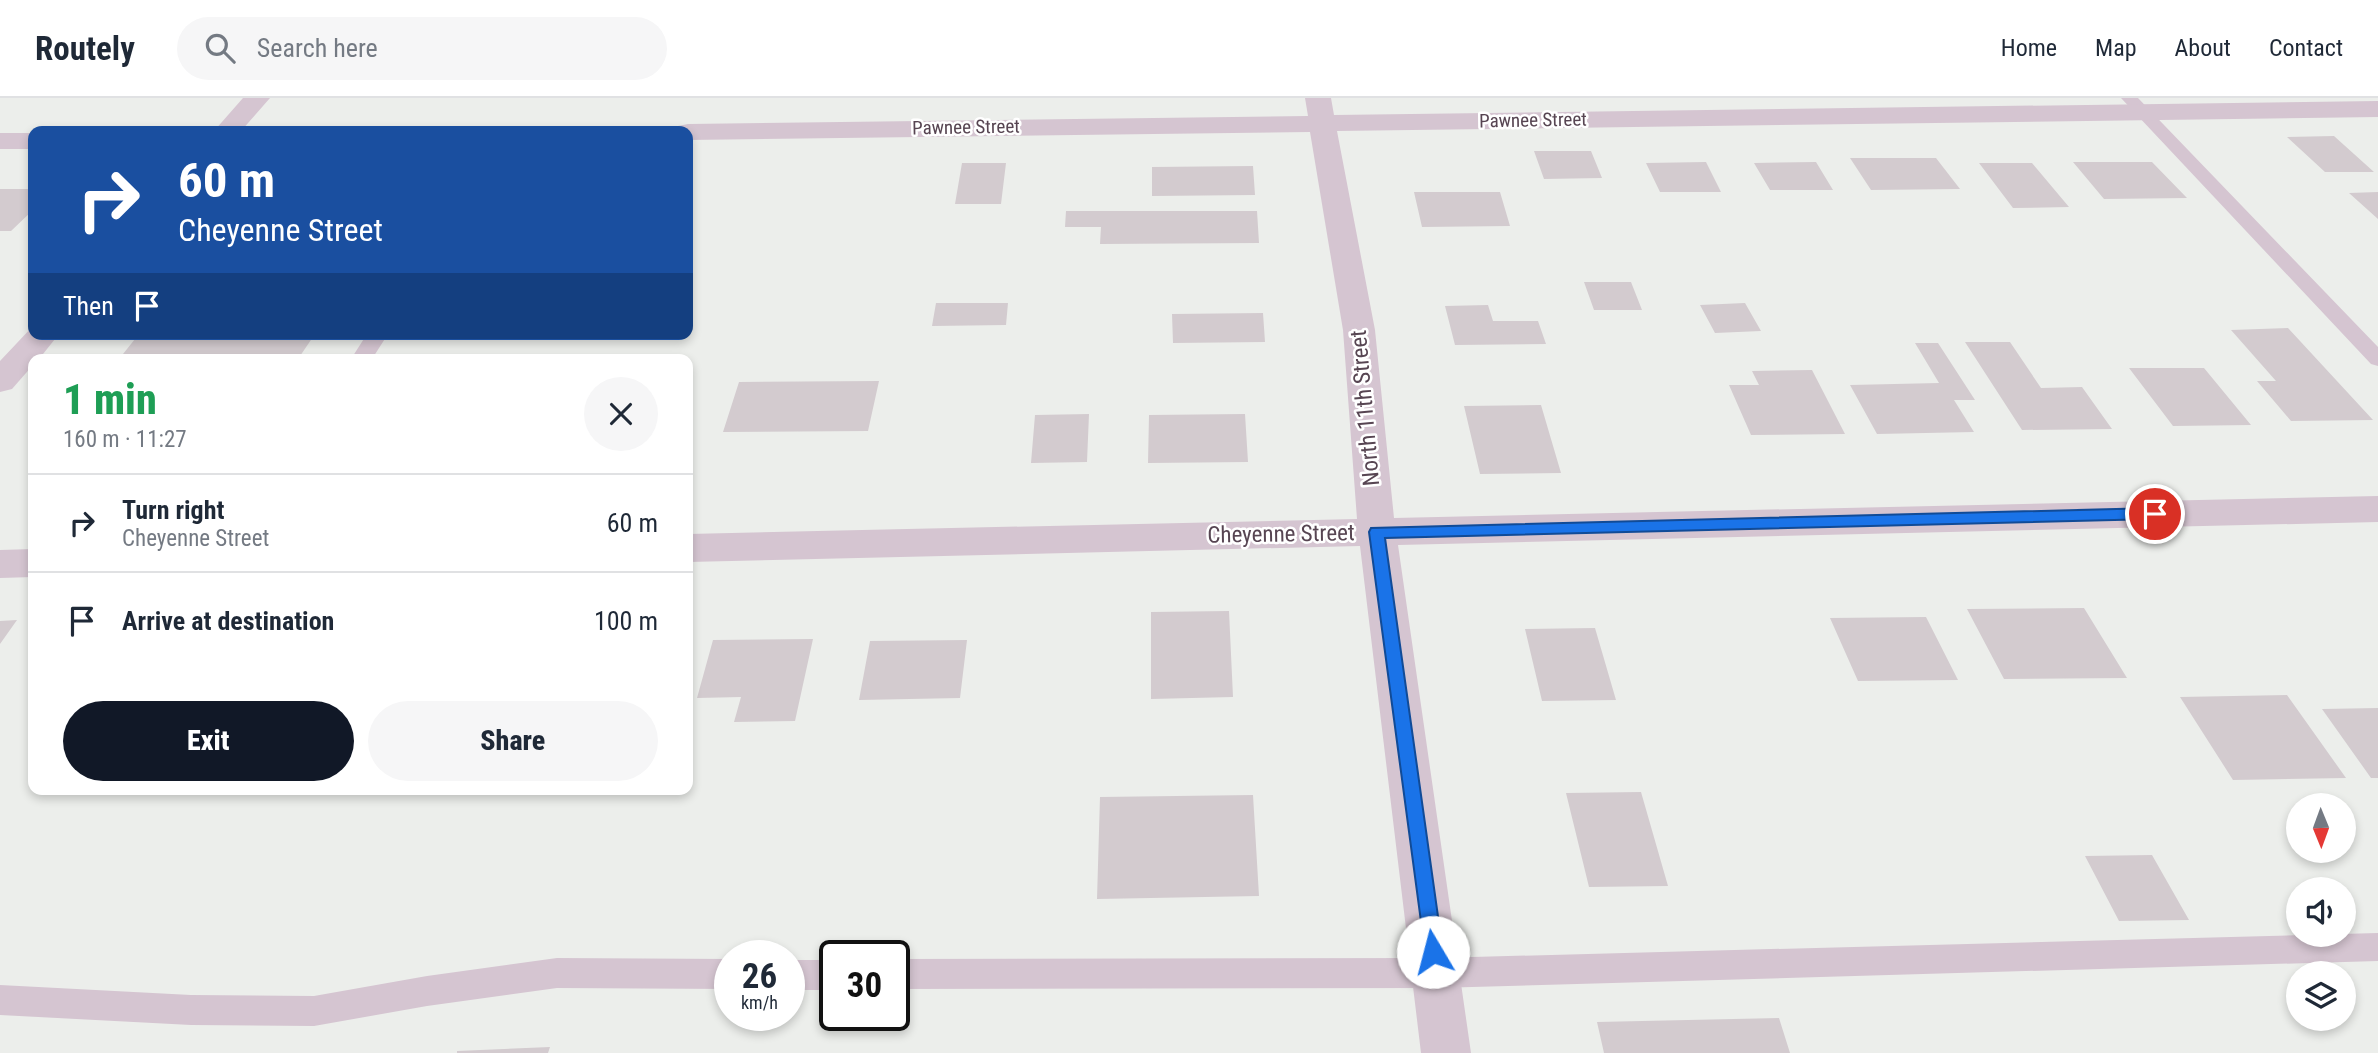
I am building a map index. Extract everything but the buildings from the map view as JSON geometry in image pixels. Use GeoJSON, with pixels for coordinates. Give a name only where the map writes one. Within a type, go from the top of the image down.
{"type":"FeatureCollection","features":[{"type":"Feature","properties":{"kind":"street"},"geometry":{"type":"LineString","coordinates":[[232,126],[257,98]]}},
{"type":"Feature","properties":{"kind":"street","name":"Pawnee Street"},"geometry":{"type":"LineString","coordinates":[[693,132],[1320,110],[2135,105],[2374,107]]}},
{"type":"Feature","properties":{"kind":"street","name":"North 11th Street"},"geometry":{"type":"LineString","coordinates":[[1320,110],[1359,331],[1377,532],[1446,1053]]}},
{"type":"Feature","properties":{"kind":"street"},"geometry":{"type":"LineString","coordinates":[[0,141],[28,141]]}},
{"type":"Feature","properties":{"kind":"street"},"geometry":{"type":"LineString","coordinates":[[0,381],[38,340]]}},
{"type":"Feature","properties":{"kind":"street","name":"Cheyenne Street"},"geometry":{"type":"LineString","coordinates":[[693,548],[2378,509]]}},
{"type":"Feature","properties":{"kind":"street"},"geometry":{"type":"LineString","coordinates":[[0,564],[28,563]]}},
{"type":"Feature","properties":{"kind":"lane"},"geometry":{"type":"LineString","coordinates":[[2135,105],[2378,359]]}},
{"type":"Feature","properties":{"kind":"lane"},"geometry":{"type":"LineString","coordinates":[[910,974],[1436,973],[2378,947]]}},
{"type":"Feature","properties":{"kind":"lane"},"geometry":{"type":"LineString","coordinates":[[0,1000],[191,1010],[314,1011],[426,991],[557,973],[714,974]]}},
{"type":"Feature","properties":{"kind":"route"},"geometry":{"type":"LineString","coordinates":[[1433,952],[1377,532],[2155,514]]}}]}
